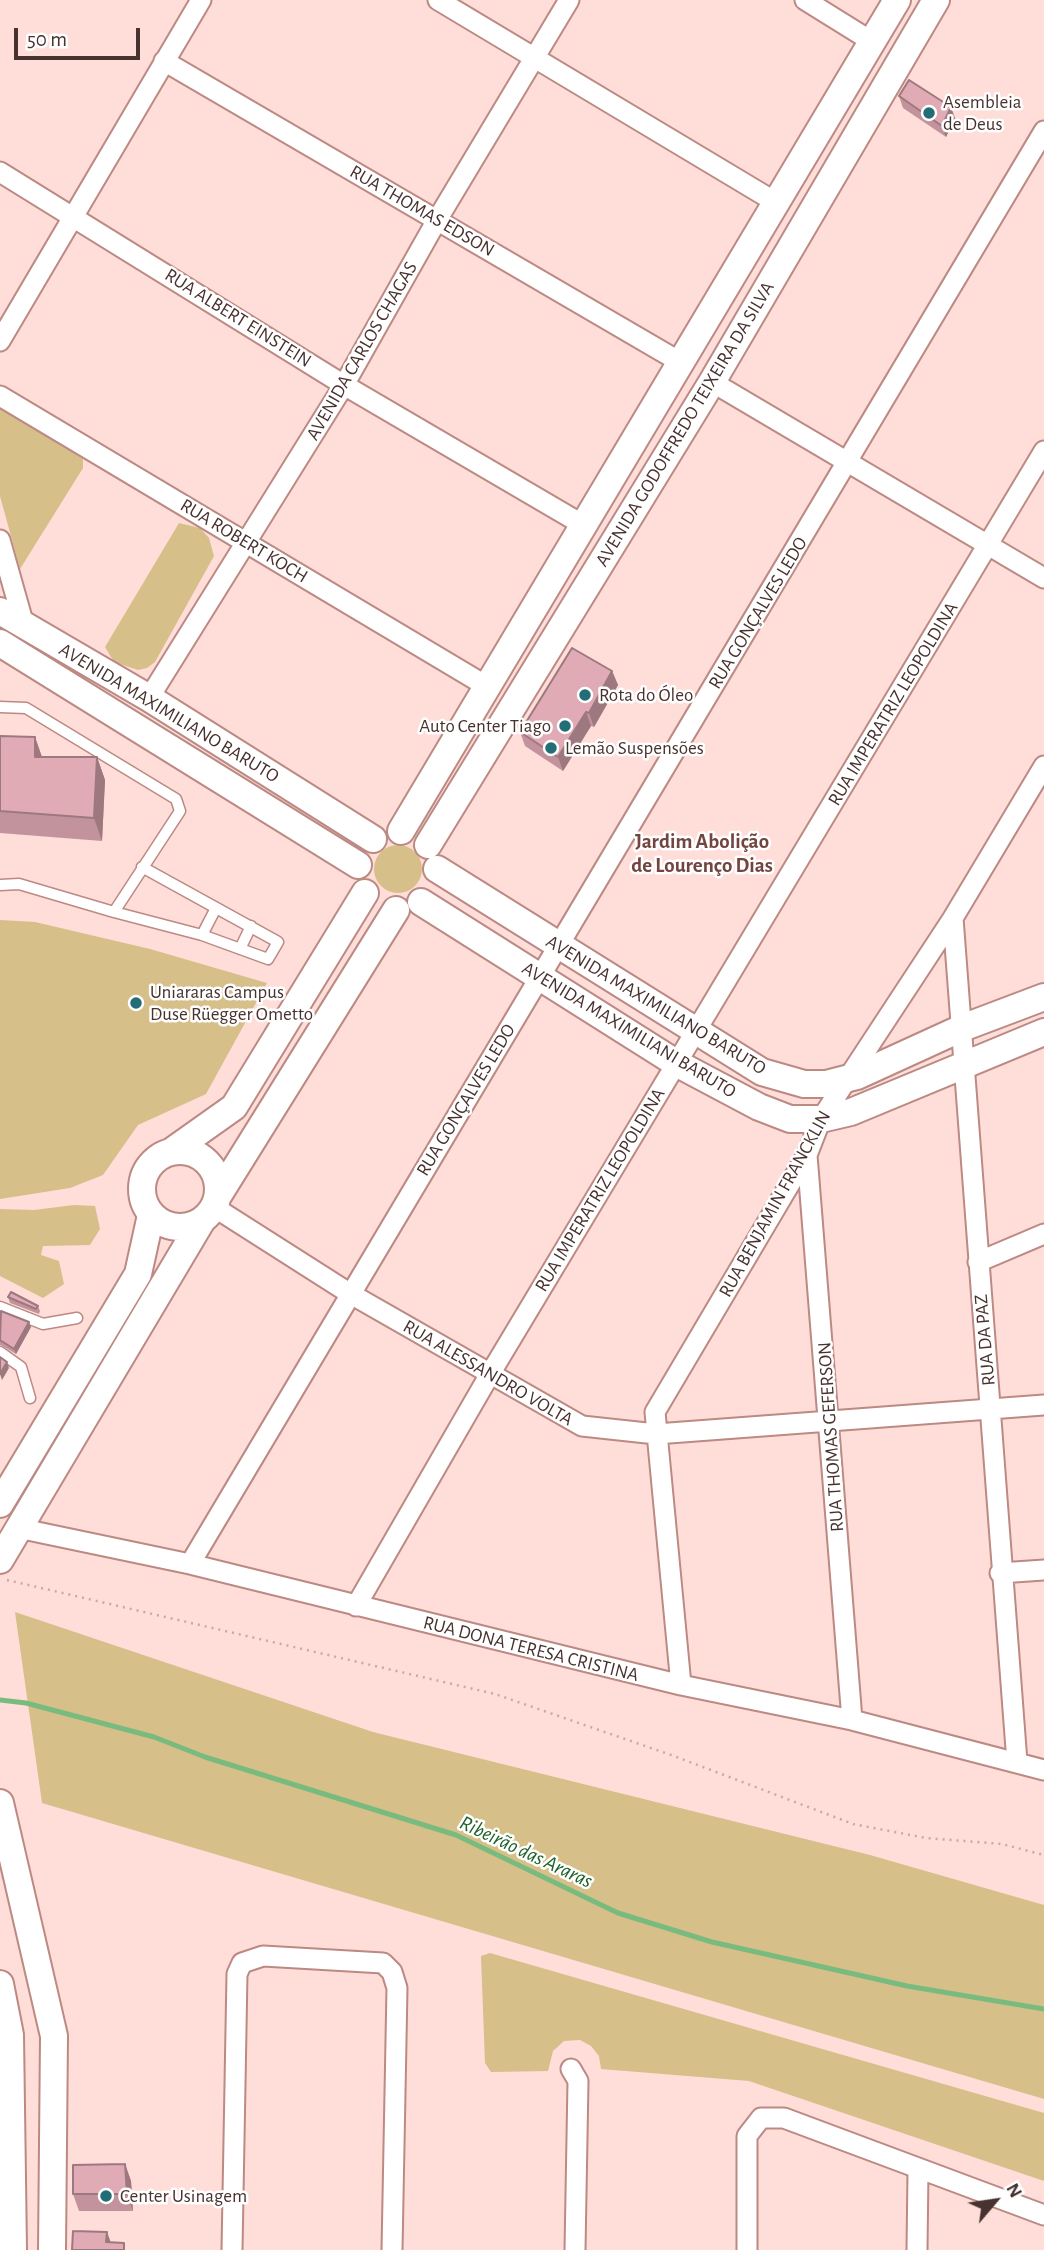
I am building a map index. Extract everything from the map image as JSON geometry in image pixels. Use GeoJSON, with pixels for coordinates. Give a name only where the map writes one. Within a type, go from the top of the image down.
{"type":"FeatureCollection","features":[{"type":"Feature","properties":{"kind":"street"},"geometry":{"type":"LineString","coordinates":[[0,341],[201,0]]}},
{"type":"Feature","properties":{"kind":"street"},"geometry":{"type":"LineString","coordinates":[[438,0],[777,203]]}},
{"type":"Feature","properties":{"kind":"street","name":"AVENIDA CARLOS CHAGAS"},"geometry":{"type":"LineString","coordinates":[[149,698],[344,385],[437,220],[569,0]]}},
{"type":"Feature","properties":{"kind":"street"},"geometry":{"type":"LineString","coordinates":[[805,0],[871,41]]}},
{"type":"Feature","properties":{"kind":"street","name":"AVENIDA GODOFFREDO TEIXEIRA DA SILVA"},"geometry":{"type":"LineString","coordinates":[[401,831],[897,0]]}},
{"type":"Feature","properties":{"kind":"street","name":"AVENIDA GODOFFREDO TEIXEIRA DA SILVA"},"geometry":{"type":"LineString","coordinates":[[432,857],[936,0]]}},
{"type":"Feature","properties":{"kind":"street","name":"RUA THOMAS EDSON"},"geometry":{"type":"LineString","coordinates":[[164,61],[680,362]]}},
{"type":"Feature","properties":{"kind":"street","name":"RUA GONÇALVES LEDO"},"geometry":{"type":"LineString","coordinates":[[190,1564],[349,1293],[560,947],[1044,131]]}},
{"type":"Feature","properties":{"kind":"street","name":"RUA ALBERT EINSTEIN"},"geometry":{"type":"LineString","coordinates":[[0,172],[344,385],[585,526]]}},
{"type":"Feature","properties":{"kind":"street"},"geometry":{"type":"LineString","coordinates":[[712,382],[1044,578]]}},
{"type":"Feature","properties":{"kind":"street","name":"RUA ROBERT KOCH"},"geometry":{"type":"LineString","coordinates":[[0,396],[488,687]]}},
{"type":"Feature","properties":{"kind":"street","name":"RUA IMPERATRIZ LEOPOLDINA"},"geometry":{"type":"LineString","coordinates":[[356,1606],[490,1374],[1044,452]]}},
{"type":"Feature","properties":{"kind":"street"},"geometry":{"type":"LineString","coordinates":[[0,540],[24,625],[2,647]]}},
{"type":"Feature","properties":{"kind":"street","name":"AVENIDA MAXIMILIANO BARUTO"},"geometry":{"type":"LineString","coordinates":[[0,611],[149,698],[373,839]]}},
{"type":"Feature","properties":{"kind":"street","name":"AVENIDA MAXIMILIANO BARUTO"},"geometry":{"type":"LineString","coordinates":[[2,647],[358,865]]}},
{"type":"Feature","properties":{"kind":"street","name":"RUA BENJAMIN FRANCKLIN"},"geometry":{"type":"LineString","coordinates":[[681,1685],[655,1412],[807,1155],[821,1119],[953,918],[1044,766]]}},
{"type":"Feature","properties":{"kind":"street"},"geometry":{"type":"LineString","coordinates":[[0,1560],[211,1208],[408,906],[433,887],[432,857],[416,835],[401,831],[373,839],[361,855],[358,865],[365,893],[378,905],[408,906]]}},
{"type":"Feature","properties":{"kind":"street","name":"AVENIDA MAXIMILIANO BARUTO"},"geometry":{"type":"LineString","coordinates":[[432,857],[560,947],[762,1072],[804,1084],[826,1084],[849,1078],[962,1028],[1044,997]]}},
{"type":"Feature","properties":{"kind":"street"},"geometry":{"type":"LineString","coordinates":[[172,1152],[185,1151],[208,1162],[215,1172],[211,1208],[186,1228],[173,1228],[151,1216],[144,1204],[143,1177],[159,1157],[172,1152],[234,1107],[365,893]]}},
{"type":"Feature","properties":{"kind":"street","name":"AVENIDA MAXIMILIANI BARUTO"},"geometry":{"type":"LineString","coordinates":[[408,906],[540,977],[676,1063],[759,1107],[790,1119],[821,1119],[850,1112],[1044,1032]]}},
{"type":"Feature","properties":{"kind":"street","name":"RUA DA PAZ"},"geometry":{"type":"LineString","coordinates":[[953,918],[1000,1573],[1017,1762]]}},
{"type":"Feature","properties":{"kind":"street","name":"RUA THOMAS GEFERSON"},"geometry":{"type":"LineString","coordinates":[[807,1155],[852,1720]]}},
{"type":"Feature","properties":{"kind":"street","name":"RUA ALESSANDRO VOLTA"},"geometry":{"type":"LineString","coordinates":[[211,1208],[349,1293],[582,1426],[656,1434],[1044,1405]]}},
{"type":"Feature","properties":{"kind":"street"},"geometry":{"type":"LineString","coordinates":[[0,1504],[138,1274],[151,1216]]}},
{"type":"Feature","properties":{"kind":"street"},"geometry":{"type":"LineString","coordinates":[[978,1262],[1044,1234]]}},
{"type":"Feature","properties":{"kind":"street","name":"RUA DONA TERESA CRISTINA"},"geometry":{"type":"LineString","coordinates":[[18,1528],[190,1564],[681,1685],[852,1720],[1044,1770]]}},
{"type":"Feature","properties":{"kind":"street"},"geometry":{"type":"LineString","coordinates":[[1000,1573],[1044,1570]]}},
{"type":"Feature","properties":{"kind":"street"},"geometry":{"type":"LineString","coordinates":[[0,1803],[54,2036],[52,2250]]}},
{"type":"Feature","properties":{"kind":"street"},"geometry":{"type":"LineString","coordinates":[[232,2250],[237,1974],[242,1964],[263,1956],[383,1963],[392,1972],[397,1988],[392,2250]]}},
{"type":"Feature","properties":{"kind":"street"},"geometry":{"type":"LineString","coordinates":[[0,1984],[10,2035],[13,2250]]}},
{"type":"Feature","properties":{"kind":"street"},"geometry":{"type":"LineString","coordinates":[[571,2069],[578,2081],[575,2250]]}},
{"type":"Feature","properties":{"kind":"street"},"geometry":{"type":"LineString","coordinates":[[747,2250],[747,2136],[761,2118],[784,2119],[1044,2216]]}},
{"type":"Feature","properties":{"kind":"street"},"geometry":{"type":"LineString","coordinates":[[917,2250],[918,2171]]}},
{"type":"Feature","properties":{"kind":"lane"},"geometry":{"type":"LineString","coordinates":[[0,707],[26,708],[176,799],[180,810],[114,912]]}},
{"type":"Feature","properties":{"kind":"lane"},"geometry":{"type":"LineString","coordinates":[[0,886],[19,884],[202,935],[268,959],[278,942],[142,867]]}},
{"type":"Feature","properties":{"kind":"lane"},"geometry":{"type":"LineString","coordinates":[[202,935],[216,908]]}},
{"type":"Feature","properties":{"kind":"lane"},"geometry":{"type":"LineString","coordinates":[[240,949],[251,926]]}},
{"type":"Feature","properties":{"kind":"lane"},"geometry":{"type":"LineString","coordinates":[[0,1307],[43,1324],[77,1318]]}},
{"type":"Feature","properties":{"kind":"lane"},"geometry":{"type":"LineString","coordinates":[[0,1352],[21,1367],[30,1398]]}},
{"type":"Feature","properties":{"kind":"path"},"geometry":{"type":"LineString","coordinates":[[0,1579],[495,1694],[674,1756],[853,1824],[926,1838],[1002,1844],[1044,1856]]}},
{"type":"Feature","properties":{"kind":"shaded area"},"geometry":{"type":"Polygon","coordinates":[[[0,405],[83,459],[83,468],[20,569],[0,496],[0,405]]]}},
{"type":"Feature","properties":{"kind":"shaded area"},"geometry":{"type":"Polygon","coordinates":[[[179,523],[200,528],[209,538],[214,556],[155,662],[138,670],[114,662],[105,647],[179,523]]]}},
{"type":"Feature","properties":{"kind":"shaded area"},"geometry":{"type":"Polygon","coordinates":[[[398,845],[415,852],[422,869],[415,886],[398,893],[381,886],[374,869],[381,852],[398,845]]]}},
{"type":"Feature","properties":{"kind":"shaded area"},"geometry":{"type":"Polygon","coordinates":[[[0,920],[35,922],[150,949],[267,983],[206,1094],[138,1125],[103,1175],[70,1188],[0,1199],[0,920]]]}},
{"type":"Feature","properties":{"kind":"shaded area"},"geometry":{"type":"Polygon","coordinates":[[[74,1205],[95,1206],[100,1229],[90,1245],[43,1246],[41,1255],[59,1261],[64,1284],[43,1298],[0,1276],[0,1209],[34,1210],[74,1205]]]}},
{"type":"Feature","properties":{"kind":"shaded area"},"geometry":{"type":"Polygon","coordinates":[[[15,1612],[373,1732],[870,1855],[1044,1905],[1044,2099],[42,1803],[15,1612]]]}},
{"type":"Feature","properties":{"kind":"shaded area"},"geometry":{"type":"Polygon","coordinates":[[[490,1953],[1044,2113],[1044,2181],[749,2081],[601,2069],[599,2056],[591,2046],[580,2040],[564,2041],[553,2051],[548,2071],[491,2072],[485,2063],[481,1956],[490,1953]]]}},
{"type":"Feature","properties":{"kind":"building"},"geometry":{"type":"Polygon","coordinates":[[[909,80],[951,107],[942,126],[899,96],[909,80]]]}},
{"type":"Feature","properties":{"kind":"building"},"geometry":{"type":"Polygon","coordinates":[[[572,648],[612,671],[589,713],[586,712],[558,757],[520,732],[572,648]]]}},
{"type":"Feature","properties":{"kind":"building"},"geometry":{"type":"Polygon","coordinates":[[[0,736],[35,737],[35,757],[97,757],[94,818],[0,811],[0,736]]]}},
{"type":"Feature","properties":{"kind":"building"},"geometry":{"type":"Polygon","coordinates":[[[11,1292],[38,1306],[36,1309],[8,1297],[11,1292]]]}},
{"type":"Feature","properties":{"kind":"building"},"geometry":{"type":"Polygon","coordinates":[[[1,1311],[29,1322],[14,1349],[0,1340],[1,1311]]]}},
{"type":"Feature","properties":{"kind":"building"},"geometry":{"type":"Polygon","coordinates":[[[0,1357],[7,1362],[0,1374],[0,1357]]]}},
{"type":"Feature","properties":{"kind":"building"},"geometry":{"type":"Polygon","coordinates":[[[125,2164],[127,2194],[73,2194],[73,2165],[125,2164]]]}},
{"type":"Feature","properties":{"kind":"building"},"geometry":{"type":"Polygon","coordinates":[[[73,2231],[107,2232],[106,2242],[124,2243],[124,2250],[72,2250],[73,2231]]]}},
{"type":"Feature","properties":{"kind":"waterway","name":"Ribeirão das Araras"},"geometry":{"type":"LineString","coordinates":[[0,1700],[26,1703],[154,1737],[205,1757],[456,1835],[618,1913],[712,1942],[907,1986],[1044,2009]]}},
{"type":"Feature","properties":{"kind":"place","name":"Asembleia de Deus"},"geometry":{"type":"Point","coordinates":[929,113]}},
{"type":"Feature","properties":{"kind":"place","name":"Rota do Óleo"},"geometry":{"type":"Point","coordinates":[585,695]}},
{"type":"Feature","properties":{"kind":"place","name":"Auto Center Tiago"},"geometry":{"type":"Point","coordinates":[565,726]}},
{"type":"Feature","properties":{"kind":"place","name":"Lemão Suspensões"},"geometry":{"type":"Point","coordinates":[551,748]}},
{"type":"Feature","properties":{"kind":"place","name":"Uniararas Campus Duse Rüegger Ometto"},"geometry":{"type":"Point","coordinates":[136,1003]}},
{"type":"Feature","properties":{"kind":"place","name":"Center Usinagem"},"geometry":{"type":"Point","coordinates":[106,2196]}},
{"type":"Feature","properties":{"kind":"district","name":"Jardim Abolição de Lourenço Dias"},"geometry":{"type":"Point","coordinates":[702,854]}}]}
